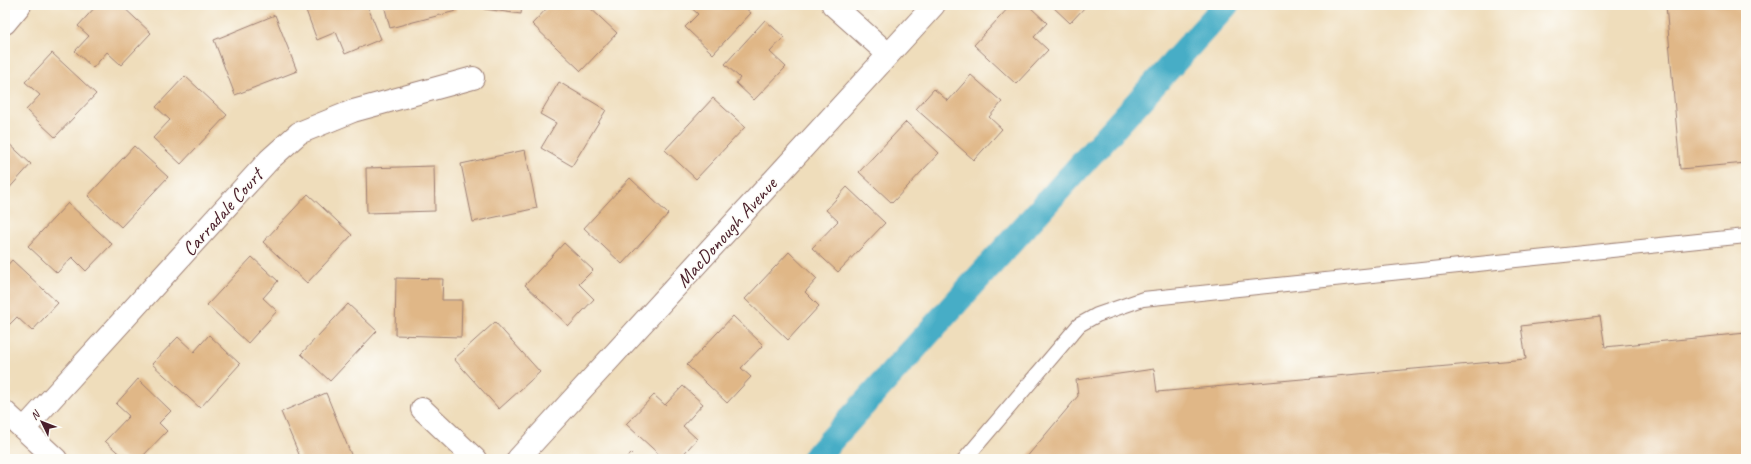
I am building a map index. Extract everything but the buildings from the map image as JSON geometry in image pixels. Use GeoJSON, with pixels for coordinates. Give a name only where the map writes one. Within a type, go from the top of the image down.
{"type":"FeatureCollection","features":[{"type":"Feature","properties":{"kind":"street"},"geometry":{"type":"LineString","coordinates":[[833,5],[888,54]]}},
{"type":"Feature","properties":{"kind":"street","name":"MacDonough Avenue"},"geometry":{"type":"LineString","coordinates":[[518,459],[934,5]]}},
{"type":"Feature","properties":{"kind":"street","name":"Carradale Court"},"geometry":{"type":"LineString","coordinates":[[24,428],[269,160],[299,133],[353,111],[473,78]]}},
{"type":"Feature","properties":{"kind":"street"},"geometry":{"type":"LineString","coordinates":[[422,409],[475,459]]}},
{"type":"Feature","properties":{"kind":"street"},"geometry":{"type":"LineString","coordinates":[[5,412],[56,459]]}},
{"type":"Feature","properties":{"kind":"lane"},"geometry":{"type":"LineString","coordinates":[[965,459],[1079,325],[1097,314],[1143,299],[1746,236]]}},
{"type":"Feature","properties":{"kind":"waterway"},"geometry":{"type":"LineString","coordinates":[[814,459],[1226,5]]}}]}
